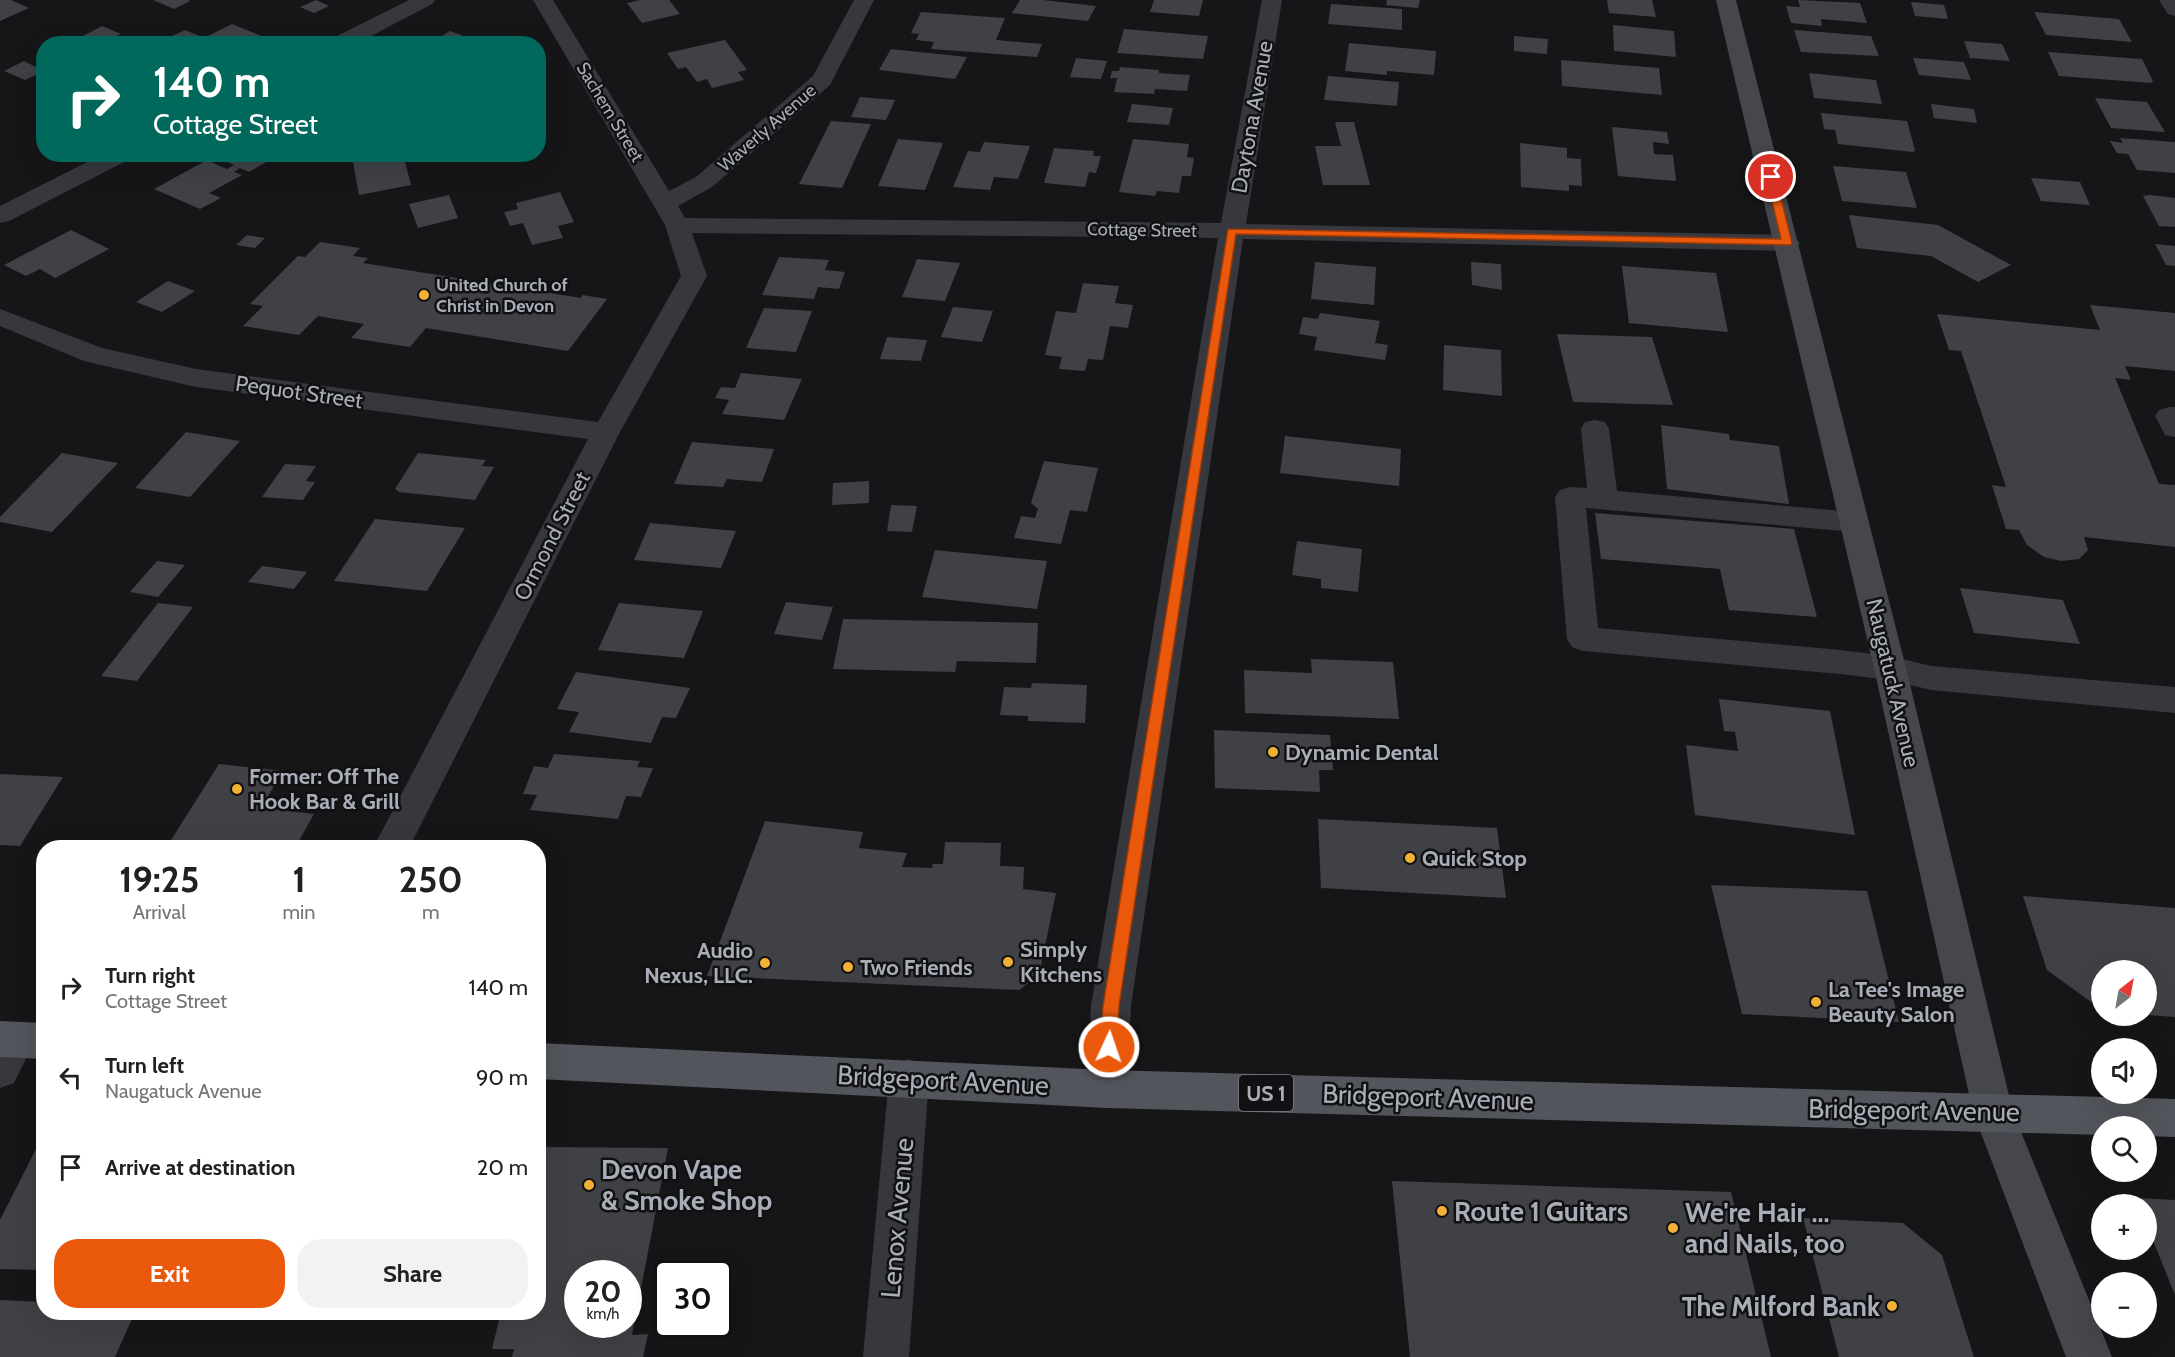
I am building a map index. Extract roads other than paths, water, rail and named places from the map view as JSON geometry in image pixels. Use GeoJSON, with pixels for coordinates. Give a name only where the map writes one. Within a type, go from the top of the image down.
{"type":"FeatureCollection","features":[{"type":"Feature","properties":{"kind":"main road","name":"Naugatuck Avenue"},"geometry":{"type":"LineString","coordinates":[[1726,0],[1890,668],[1993,1112],[2089,1357]]}},
{"type":"Feature","properties":{"kind":"main road","name":"Bridgeport Avenue"},"geometry":{"type":"LineString","coordinates":[[546,1061],[1107,1089],[2175,1118]]}},
{"type":"Feature","properties":{"kind":"street"},"geometry":{"type":"LineString","coordinates":[[355,36],[425,0]]}},
{"type":"Feature","properties":{"kind":"street","name":"Sachem Street"},"geometry":{"type":"LineString","coordinates":[[543,0],[671,214]]}},
{"type":"Feature","properties":{"kind":"street","name":"Waverly Avenue"},"geometry":{"type":"LineString","coordinates":[[671,214],[704,182],[822,80],[864,0]]}},
{"type":"Feature","properties":{"kind":"street","name":"Daytona Avenue"},"geometry":{"type":"LineString","coordinates":[[1107,1089],[1111,1006],[1232,231],[1272,0]]}},
{"type":"Feature","properties":{"kind":"street"},"geometry":{"type":"LineString","coordinates":[[2169,0],[2175,10]]}},
{"type":"Feature","properties":{"kind":"street"},"geometry":{"type":"LineString","coordinates":[[0,216],[106,162]]}},
{"type":"Feature","properties":{"kind":"street","name":"Cottage Street"},"geometry":{"type":"LineString","coordinates":[[671,214],[1232,231],[1787,243]]}},
{"type":"Feature","properties":{"kind":"street","name":"Ormond Street"},"geometry":{"type":"LineString","coordinates":[[395,840],[606,432],[694,276],[671,214]]}},
{"type":"Feature","properties":{"kind":"street","name":"Pequot Street"},"geometry":{"type":"LineString","coordinates":[[0,317],[94,355],[196,378],[606,432]]}},
{"type":"Feature","properties":{"kind":"street"},"geometry":{"type":"LineString","coordinates":[[2175,416],[2169,416],[2175,428]]}},
{"type":"Feature","properties":{"kind":"street"},"geometry":{"type":"LineString","coordinates":[[1595,429],[1603,499]]}},
{"type":"Feature","properties":{"kind":"street"},"geometry":{"type":"LineString","coordinates":[[1854,522],[1570,497],[1583,639],[1890,668],[1931,678],[2175,700]]}},
{"type":"Feature","properties":{"kind":"street","name":"Lenox Avenue"},"geometry":{"type":"LineString","coordinates":[[886,1357],[909,1078]]}},
{"type":"Feature","properties":{"kind":"place","name":"United Church of Christ in Devon"},"geometry":{"type":"Point","coordinates":[424,295]}},
{"type":"Feature","properties":{"kind":"place","name":"Dynamic Dental"},"geometry":{"type":"Point","coordinates":[1273,752]}},
{"type":"Feature","properties":{"kind":"place","name":"Former: Off The Hook Bar & Grill"},"geometry":{"type":"Point","coordinates":[237,789]}},
{"type":"Feature","properties":{"kind":"place","name":"Quick Stop"},"geometry":{"type":"Point","coordinates":[1410,858]}},
{"type":"Feature","properties":{"kind":"place","name":"Simply Kitchens"},"geometry":{"type":"Point","coordinates":[1008,962]}},
{"type":"Feature","properties":{"kind":"place","name":"Audio Nexus, LLC."},"geometry":{"type":"Point","coordinates":[765,963]}},
{"type":"Feature","properties":{"kind":"place","name":"Two Friends"},"geometry":{"type":"Point","coordinates":[848,967]}},
{"type":"Feature","properties":{"kind":"place","name":"La Tee's Image Beauty Salon"},"geometry":{"type":"Point","coordinates":[1816,1002]}},
{"type":"Feature","properties":{"kind":"place","name":"Devon Vape & Smoke Shop"},"geometry":{"type":"Point","coordinates":[589,1185]}},
{"type":"Feature","properties":{"kind":"place","name":"Route 1 Guitars"},"geometry":{"type":"Point","coordinates":[1442,1211]}},
{"type":"Feature","properties":{"kind":"place","name":"We're Hair ... and Nails, too"},"geometry":{"type":"Point","coordinates":[1673,1228]}},
{"type":"Feature","properties":{"kind":"place","name":"The Milford Bank"},"geometry":{"type":"Point","coordinates":[1892,1306]}}]}
